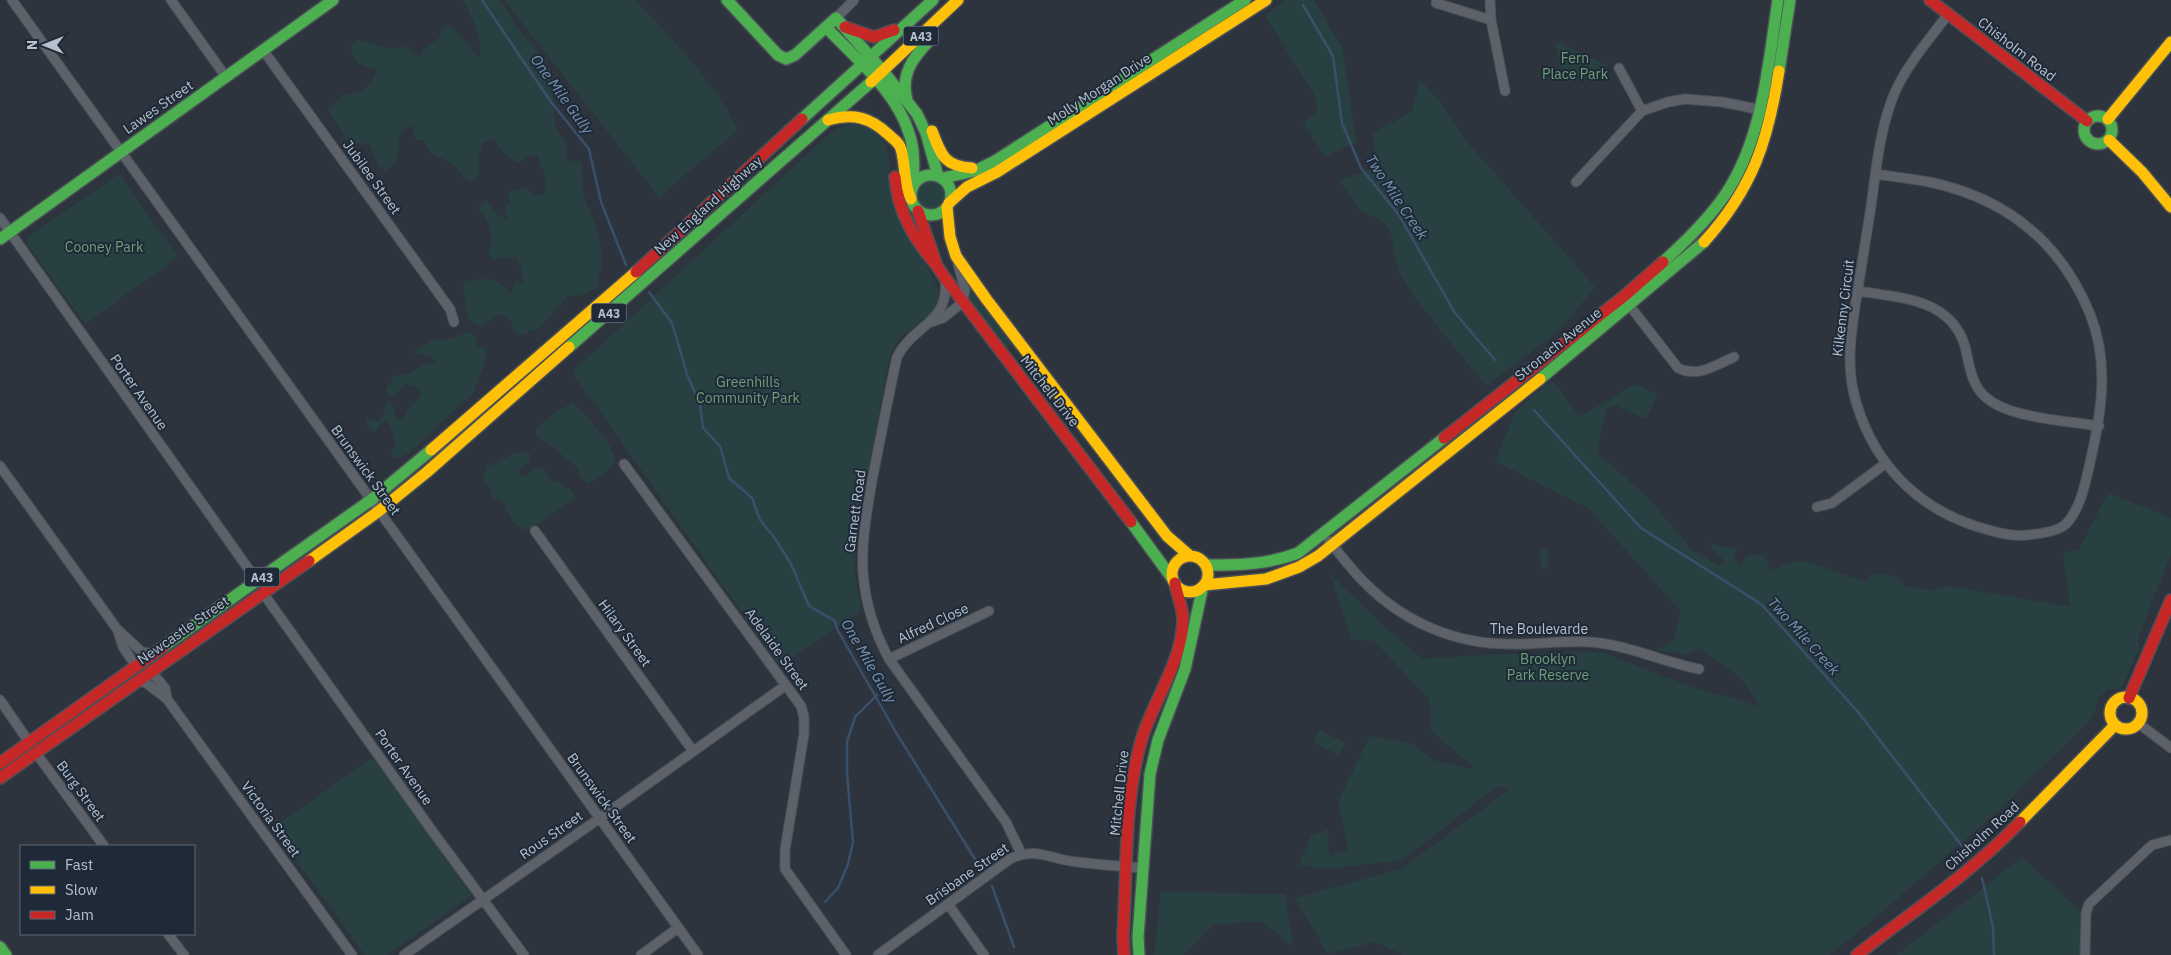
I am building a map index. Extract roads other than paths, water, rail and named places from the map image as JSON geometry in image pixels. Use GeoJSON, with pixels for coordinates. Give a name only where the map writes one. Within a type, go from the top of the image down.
{"type":"FeatureCollection","features":[{"type":"Feature","properties":{"kind":"main road","name":"Lawes Street"},"geometry":{"type":"LineString","coordinates":[[5,236],[332,0]]}},
{"type":"Feature","properties":{"kind":"main road"},"geometry":{"type":"LineString","coordinates":[[727,0],[778,55],[786,59],[795,56],[836,18],[884,71],[917,114],[926,133],[940,177],[949,187],[951,193],[948,205],[939,214],[931,216],[918,211],[905,189],[899,142],[891,137],[880,125],[864,117],[844,116],[823,122]]}},
{"type":"Feature","properties":{"kind":"main road","name":"New England Highway"},"geometry":{"type":"LineString","coordinates":[[468,419],[637,271],[903,25],[933,0]]}},
{"type":"Feature","properties":{"kind":"main road"},"geometry":{"type":"LineString","coordinates":[[907,100],[902,86],[905,75],[919,51],[930,40],[958,0]]}},
{"type":"Feature","properties":{"kind":"main road","name":"New England Highway"},"geometry":{"type":"LineString","coordinates":[[476,430],[823,122],[884,71],[958,0]]}},
{"type":"Feature","properties":{"kind":"main road","name":"Molly Morgan Drive"},"geometry":{"type":"LineString","coordinates":[[940,177],[965,174],[985,166],[1245,0]]}},
{"type":"Feature","properties":{"kind":"main road","name":"Molly Morgan Drive"},"geometry":{"type":"LineString","coordinates":[[948,205],[967,187],[997,172],[1266,0]]}},
{"type":"Feature","properties":{"kind":"main road","name":"Stronach Avenue"},"geometry":{"type":"LineString","coordinates":[[1204,586],[1257,581],[1281,575],[1299,567],[1333,545],[1626,301],[1714,210],[1743,162],[1753,136],[1759,109],[1778,0]]}},
{"type":"Feature","properties":{"kind":"main road","name":"Stronach Avenue"},"geometry":{"type":"LineString","coordinates":[[1206,565],[1255,565],[1283,559],[1298,553],[1324,535],[1626,301],[1697,249],[1721,222],[1744,190],[1754,170],[1766,137],[1790,0]]}},
{"type":"Feature","properties":{"kind":"main road","name":"Chisholm Road"},"geometry":{"type":"LineString","coordinates":[[1930,0],[2087,121]]}},
{"type":"Feature","properties":{"kind":"main road"},"geometry":{"type":"LineString","coordinates":[[845,27],[874,37],[903,25]]}},
{"type":"Feature","properties":{"kind":"main road"},"geometry":{"type":"LineString","coordinates":[[826,27],[899,111],[909,132],[913,153],[911,199]]}},
{"type":"Feature","properties":{"kind":"main road"},"geometry":{"type":"LineString","coordinates":[[2108,119],[2171,42]]}},
{"type":"Feature","properties":{"kind":"main road"},"geometry":{"type":"LineString","coordinates":[[917,114],[930,126],[945,160],[952,166],[962,168],[985,166]]}},
{"type":"Feature","properties":{"kind":"main road"},"geometry":{"type":"LineString","coordinates":[[2108,119],[2094,116],[2087,121],[2084,130],[2087,140],[2095,144],[2109,140]]}},
{"type":"Feature","properties":{"kind":"main road"},"geometry":{"type":"LineString","coordinates":[[2108,119],[2112,127],[2109,140]]}},
{"type":"Feature","properties":{"kind":"main road"},"geometry":{"type":"LineString","coordinates":[[891,137],[897,198],[901,211],[915,239],[937,266]]}},
{"type":"Feature","properties":{"kind":"main road"},"geometry":{"type":"LineString","coordinates":[[2109,140],[2132,159],[2171,207]]}},
{"type":"Feature","properties":{"kind":"main road"},"geometry":{"type":"LineString","coordinates":[[913,187],[921,178],[940,177]]}},
{"type":"Feature","properties":{"kind":"main road","name":"Mitchell Drive"},"geometry":{"type":"LineString","coordinates":[[948,205],[950,237],[956,256],[987,300],[1162,530],[1190,556]]}},
{"type":"Feature","properties":{"kind":"main road","name":"Mitchell Drive"},"geometry":{"type":"LineString","coordinates":[[918,211],[937,266],[944,278],[1116,501],[1174,582],[1182,612],[1182,630],[1172,663],[1139,747],[1131,798],[1123,935],[1124,955]]}},
{"type":"Feature","properties":{"kind":"main road","name":"Newcastle Street"},"geometry":{"type":"LineString","coordinates":[[0,763],[371,500],[468,419]]}},
{"type":"Feature","properties":{"kind":"main road","name":"Newcastle Street"},"geometry":{"type":"LineString","coordinates":[[0,778],[379,511],[476,430]]}},
{"type":"Feature","properties":{"kind":"main road"},"geometry":{"type":"LineString","coordinates":[[1190,556],[1200,559],[1206,565],[1208,575],[1204,586],[1198,590],[1188,592],[1182,590],[1174,582],[1172,574],[1176,564],[1184,557],[1190,556]]}},
{"type":"Feature","properties":{"kind":"main road","name":"Mitchell Drive"},"geometry":{"type":"LineString","coordinates":[[1139,955],[1138,937],[1147,796],[1154,754],[1185,669],[1204,586]]}},
{"type":"Feature","properties":{"kind":"main road"},"geometry":{"type":"LineString","coordinates":[[2129,698],[2171,600]]}},
{"type":"Feature","properties":{"kind":"main road"},"geometry":{"type":"LineString","coordinates":[[136,666],[163,662]]}},
{"type":"Feature","properties":{"kind":"main road"},"geometry":{"type":"LineString","coordinates":[[121,677],[151,671]]}},
{"type":"Feature","properties":{"kind":"main road"},"geometry":{"type":"LineString","coordinates":[[2129,698],[2134,700],[2141,708],[2140,719],[2138,723],[2129,729],[2119,728],[2110,716],[2112,706],[2119,699],[2129,698]]}},
{"type":"Feature","properties":{"kind":"main road","name":"Chisholm Road"},"geometry":{"type":"LineString","coordinates":[[1857,955],[1906,916],[1940,893],[2001,842],[2115,725]]}},
{"type":"Feature","properties":{"kind":"main road"},"geometry":{"type":"LineString","coordinates":[[0,947],[6,955]]}},
{"type":"Feature","properties":{"kind":"street","name":"Brunswick Street"},"geometry":{"type":"LineString","coordinates":[[12,0],[698,955]]}},
{"type":"Feature","properties":{"kind":"street"},"geometry":{"type":"LineString","coordinates":[[171,0],[226,77]]}},
{"type":"Feature","properties":{"kind":"street"},"geometry":{"type":"LineString","coordinates":[[836,18],[854,0]]}},
{"type":"Feature","properties":{"kind":"street"},"geometry":{"type":"LineString","coordinates":[[1490,0],[1491,20],[1505,91]]}},
{"type":"Feature","properties":{"kind":"street"},"geometry":{"type":"LineString","coordinates":[[1436,3],[1491,20]]}},
{"type":"Feature","properties":{"kind":"street","name":"Kilkenny Circuit"},"geometry":{"type":"LineString","coordinates":[[1876,174],[1935,183],[1988,200],[2027,225],[2049,247],[2068,270],[2083,297],[2096,328],[2101,368],[2102,403],[2099,426],[2077,508],[2065,526],[2043,533],[2020,536],[1992,532],[1957,520],[1928,504],[1906,486],[1886,464],[1869,436],[1856,404],[1849,366],[1850,333],[1858,291],[1876,174],[1886,117],[1896,90],[1908,68],[1948,14]]}},
{"type":"Feature","properties":{"kind":"street","name":"Jubilee Street"},"geometry":{"type":"LineString","coordinates":[[263,50],[450,309],[454,322]]}},
{"type":"Feature","properties":{"kind":"street"},"geometry":{"type":"LineString","coordinates":[[1619,68],[1642,110]]}},
{"type":"Feature","properties":{"kind":"street"},"geometry":{"type":"LineString","coordinates":[[1576,182],[1642,110],[1685,99],[1722,102],[1771,111]]}},
{"type":"Feature","properties":{"kind":"street","name":"Porter Avenue"},"geometry":{"type":"LineString","coordinates":[[0,218],[5,236],[257,581]]}},
{"type":"Feature","properties":{"kind":"street"},"geometry":{"type":"LineString","coordinates":[[956,256],[965,290],[962,303]]}},
{"type":"Feature","properties":{"kind":"street","name":"Garnett Road"},"geometry":{"type":"LineString","coordinates":[[944,278],[945,298],[943,304],[931,322],[903,346],[897,358],[878,451],[862,549],[863,574],[868,607],[876,634],[888,659],[1006,822],[1021,853]]}},
{"type":"Feature","properties":{"kind":"street"},"geometry":{"type":"LineString","coordinates":[[1858,291],[1913,300],[1933,307],[1949,319],[1961,336],[1975,383],[1986,398],[2000,408],[2099,426]]}},
{"type":"Feature","properties":{"kind":"street"},"geometry":{"type":"LineString","coordinates":[[1626,301],[1678,368],[1692,373],[1709,369],[1734,357]]}},
{"type":"Feature","properties":{"kind":"street","name":"Garnett Road"},"geometry":{"type":"LineString","coordinates":[[931,322],[943,318],[962,303]]}},
{"type":"Feature","properties":{"kind":"street","name":"Adelaide Street"},"geometry":{"type":"LineString","coordinates":[[624,464],[800,706],[804,717],[804,734],[785,850],[785,869],[846,955]]}},
{"type":"Feature","properties":{"kind":"street"},"geometry":{"type":"LineString","coordinates":[[1817,507],[1832,504],[1886,464]]}},
{"type":"Feature","properties":{"kind":"street"},"geometry":{"type":"LineString","coordinates":[[0,466],[117,629],[142,652],[153,654]]}},
{"type":"Feature","properties":{"kind":"street","name":"Hilary Street"},"geometry":{"type":"LineString","coordinates":[[535,531],[693,751]]}},
{"type":"Feature","properties":{"kind":"street","name":"The Boulevarde"},"geometry":{"type":"LineString","coordinates":[[1324,535],[1365,584],[1397,610],[1422,624],[1451,636],[1480,642],[1506,644],[1599,643],[1635,650],[1678,665],[1699,669]]}},
{"type":"Feature","properties":{"kind":"street","name":"Porter Avenue"},"geometry":{"type":"LineString","coordinates":[[263,593],[433,832],[484,898],[524,955]]}},
{"type":"Feature","properties":{"kind":"street","name":"Alfred Close"},"geometry":{"type":"LineString","coordinates":[[888,659],[989,611]]}},
{"type":"Feature","properties":{"kind":"street"},"geometry":{"type":"LineString","coordinates":[[117,629],[123,647],[136,666]]}},
{"type":"Feature","properties":{"kind":"street","name":"Victoria Street"},"geometry":{"type":"LineString","coordinates":[[151,671],[165,688],[167,699]]}},
{"type":"Feature","properties":{"kind":"street","name":"Victoria Street"},"geometry":{"type":"LineString","coordinates":[[138,680],[146,683],[167,699],[352,955]]}},
{"type":"Feature","properties":{"kind":"street","name":"Rous Street"},"geometry":{"type":"LineString","coordinates":[[404,955],[786,685]]}},
{"type":"Feature","properties":{"kind":"street"},"geometry":{"type":"LineString","coordinates":[[0,700],[29,742]]}},
{"type":"Feature","properties":{"kind":"street"},"geometry":{"type":"LineString","coordinates":[[2138,723],[2171,748]]}},
{"type":"Feature","properties":{"kind":"street","name":"Burg Street"},"geometry":{"type":"LineString","coordinates":[[36,752],[103,845]]}},
{"type":"Feature","properties":{"kind":"street"},"geometry":{"type":"LineString","coordinates":[[2085,955],[2086,913],[2089,904],[2152,845],[2171,840]]}},
{"type":"Feature","properties":{"kind":"street","name":"Brisbane Street"},"geometry":{"type":"LineString","coordinates":[[878,955],[1010,858],[1021,853],[1043,854],[1068,861],[1143,868]]}},
{"type":"Feature","properties":{"kind":"street"},"geometry":{"type":"LineString","coordinates":[[948,904],[984,955]]}},
{"type":"Feature","properties":{"kind":"street"},"geometry":{"type":"LineString","coordinates":[[641,955],[678,928]]}},
{"type":"Feature","properties":{"kind":"street"},"geometry":{"type":"LineString","coordinates":[[169,935],[184,955]]}},
{"type":"Feature","properties":{"kind":"waterway","name":"One Mile Gully"},"geometry":{"type":"LineString","coordinates":[[482,0],[551,102],[589,149],[601,202],[626,265]]}},
{"type":"Feature","properties":{"kind":"waterway","name":"Two Mile Creek"},"geometry":{"type":"LineString","coordinates":[[1303,5],[1333,56],[1342,123],[1361,168],[1399,215],[1455,313],[1495,360]]}},
{"type":"Feature","properties":{"kind":"waterway","name":"One Mile Gully"},"geometry":{"type":"LineString","coordinates":[[649,292],[672,323],[688,377],[700,403],[703,428],[720,446],[729,478],[752,498],[760,520],[774,537],[791,564],[809,606],[835,621],[837,629],[897,734],[978,864]]}},
{"type":"Feature","properties":{"kind":"waterway","name":"Two Mile Creek"},"geometry":{"type":"LineString","coordinates":[[1534,410],[1641,528],[1761,604],[1858,712],[1962,846]]}},
{"type":"Feature","properties":{"kind":"waterway"},"geometry":{"type":"LineString","coordinates":[[825,902],[838,888],[848,864],[853,842],[847,773],[847,742],[855,717],[877,695]]}},
{"type":"Feature","properties":{"kind":"waterway","name":"Two Mile Creek"},"geometry":{"type":"LineString","coordinates":[[1982,878],[1993,927],[1994,955]]}},
{"type":"Feature","properties":{"kind":"waterway","name":"One Mile Gully"},"geometry":{"type":"LineString","coordinates":[[992,886],[1014,947]]}},
{"type":"Feature","properties":{"kind":"park label","name":"Fern Place Park"},"geometry":{"type":"Point","coordinates":[1575,66]}},
{"type":"Feature","properties":{"kind":"park label","name":"Cooney Park"},"geometry":{"type":"Point","coordinates":[104,247]}},
{"type":"Feature","properties":{"kind":"park label","name":"Greenhills Community Park"},"geometry":{"type":"Point","coordinates":[748,390]}},
{"type":"Feature","properties":{"kind":"park label","name":"Brooklyn Park Reserve"},"geometry":{"type":"Point","coordinates":[1548,668]}}]}
